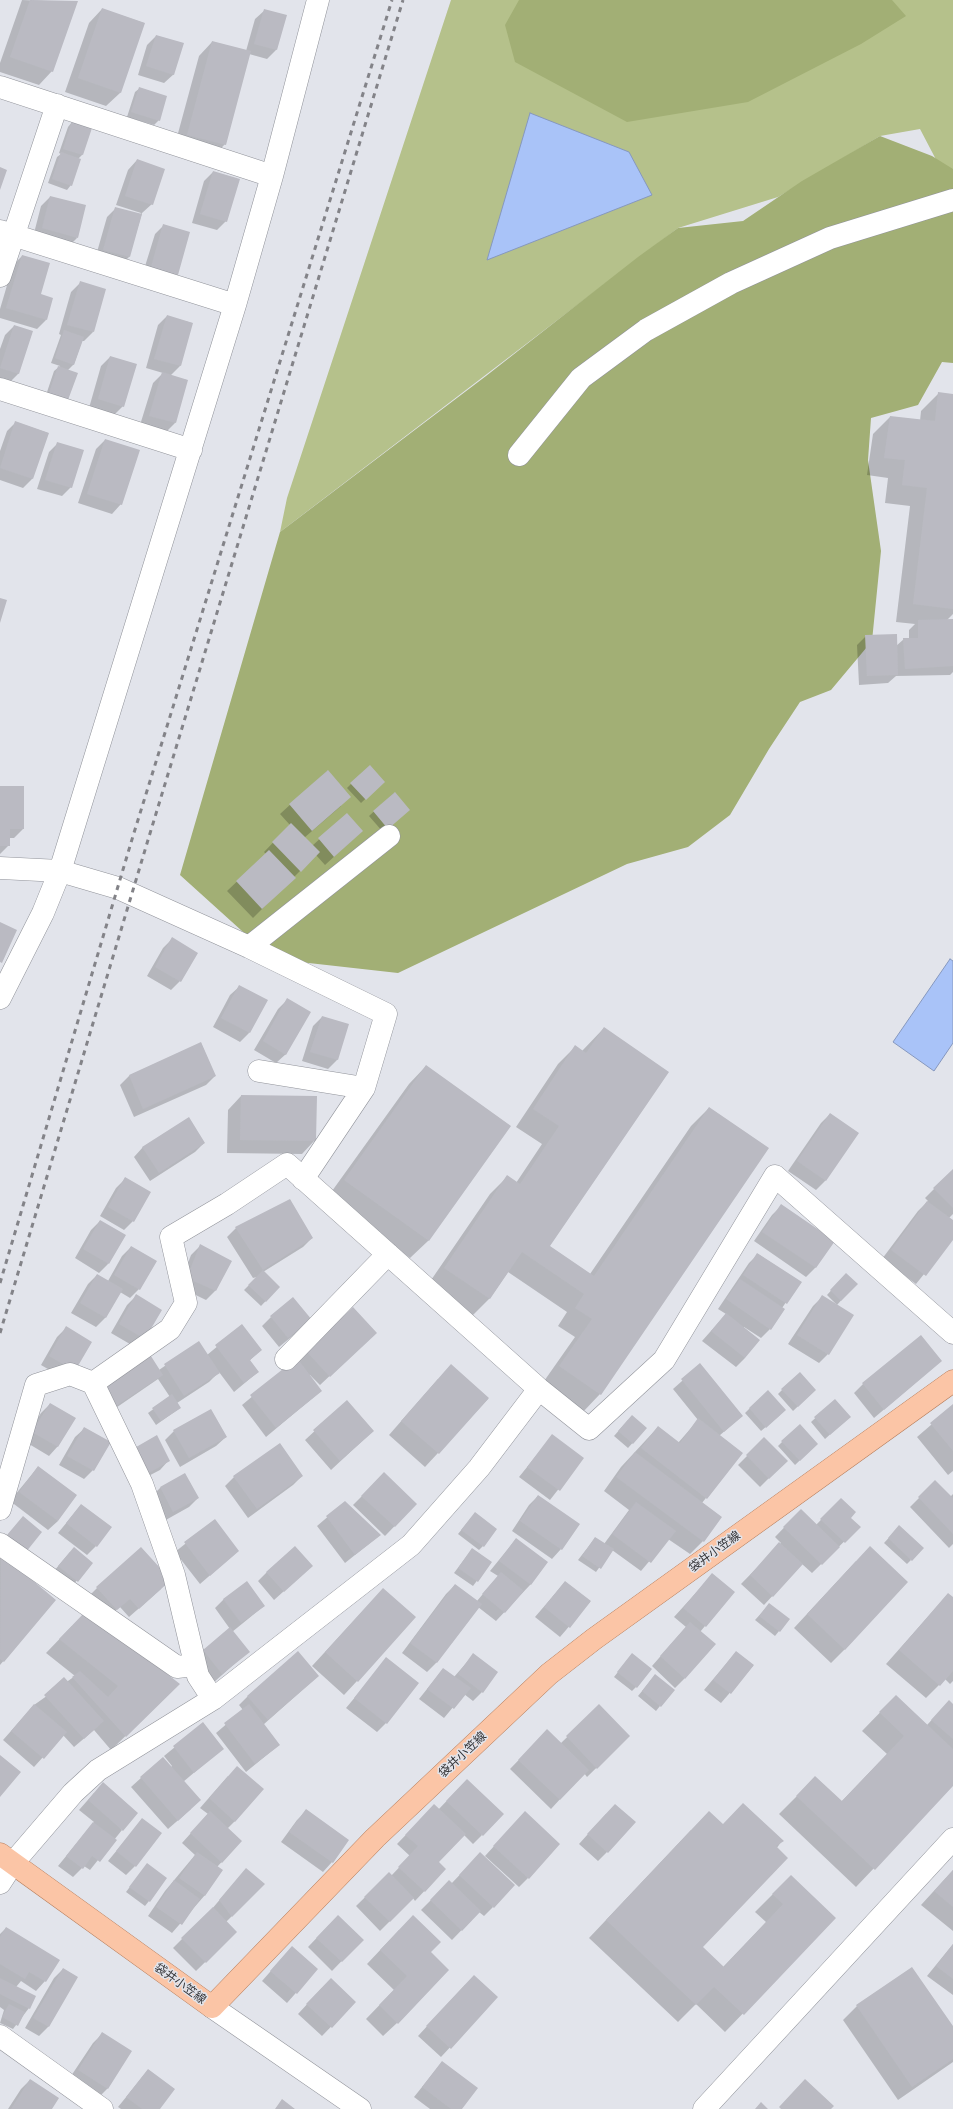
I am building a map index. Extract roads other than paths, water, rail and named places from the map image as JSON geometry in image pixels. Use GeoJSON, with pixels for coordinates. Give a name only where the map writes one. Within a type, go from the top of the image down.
{"type":"FeatureCollection","features":[{"type":"Feature","properties":{"kind":"main road","name":"袋井小笠線"},"geometry":{"type":"LineString","coordinates":[[7,1859],[212,2007],[374,1838],[550,1674],[594,1639],[953,1381]]}},
{"type":"Feature","properties":{"kind":"street"},"geometry":{"type":"LineString","coordinates":[[0,998],[43,913],[60,871],[235,305],[272,176],[318,0]]}},
{"type":"Feature","properties":{"kind":"street"},"geometry":{"type":"LineString","coordinates":[[0,86],[272,176]]}},
{"type":"Feature","properties":{"kind":"street"},"geometry":{"type":"LineString","coordinates":[[0,276],[7,234],[58,105]]}},
{"type":"Feature","properties":{"kind":"street"},"geometry":{"type":"LineString","coordinates":[[518,455],[581,378],[646,330],[731,283],[830,238],[953,200]]}},
{"type":"Feature","properties":{"kind":"street"},"geometry":{"type":"LineString","coordinates":[[7,234],[235,305]]}},
{"type":"Feature","properties":{"kind":"street"},"geometry":{"type":"LineString","coordinates":[[0,389],[191,450]]}},
{"type":"Feature","properties":{"kind":"street"},"geometry":{"type":"LineString","coordinates":[[249,947],[389,836]]}},
{"type":"Feature","properties":{"kind":"street"},"geometry":{"type":"LineString","coordinates":[[0,868],[60,871],[118,888],[249,947],[386,1014],[364,1088],[303,1179]]}},
{"type":"Feature","properties":{"kind":"street"},"geometry":{"type":"LineString","coordinates":[[259,1071],[364,1088]]}},
{"type":"Feature","properties":{"kind":"street"},"geometry":{"type":"LineString","coordinates":[[93,1383],[170,1330],[186,1303],[171,1237],[227,1204],[287,1164],[539,1389],[589,1429],[664,1360],[775,1176],[953,1333]]}},
{"type":"Feature","properties":{"kind":"street"},"geometry":{"type":"LineString","coordinates":[[286,1359],[388,1254]]}},
{"type":"Feature","properties":{"kind":"street"},"geometry":{"type":"LineString","coordinates":[[0,1509],[36,1385],[70,1374],[93,1383],[142,1484],[174,1575],[198,1676],[214,1699]]}},
{"type":"Feature","properties":{"kind":"street"},"geometry":{"type":"LineString","coordinates":[[0,1883],[7,1859],[98,1770],[214,1699],[411,1545],[479,1468],[539,1389]]}},
{"type":"Feature","properties":{"kind":"street"},"geometry":{"type":"LineString","coordinates":[[0,1544],[177,1667],[195,1665]]}},
{"type":"Feature","properties":{"kind":"street"},"geometry":{"type":"LineString","coordinates":[[704,2109],[953,1839]]}},
{"type":"Feature","properties":{"kind":"street"},"geometry":{"type":"LineString","coordinates":[[212,2007],[360,2109]]}},
{"type":"Feature","properties":{"kind":"street"},"geometry":{"type":"LineString","coordinates":[[0,2036],[102,2109]]}},
{"type":"Feature","properties":{"kind":"water"},"geometry":{"type":"Polygon","coordinates":[[[530,113],[629,152],[652,195],[487,260],[530,113]]]}},
{"type":"Feature","properties":{"kind":"water"},"geometry":{"type":"Polygon","coordinates":[[[950,959],[953,961],[953,1043],[934,1071],[893,1042],[950,959]]]}},
{"type":"Feature","properties":{"kind":"railway"},"geometry":{"type":"LineString","coordinates":[[0,1283],[133,836],[392,0]]}},
{"type":"Feature","properties":{"kind":"railway"},"geometry":{"type":"LineString","coordinates":[[0,1333],[403,0]]}}]}
